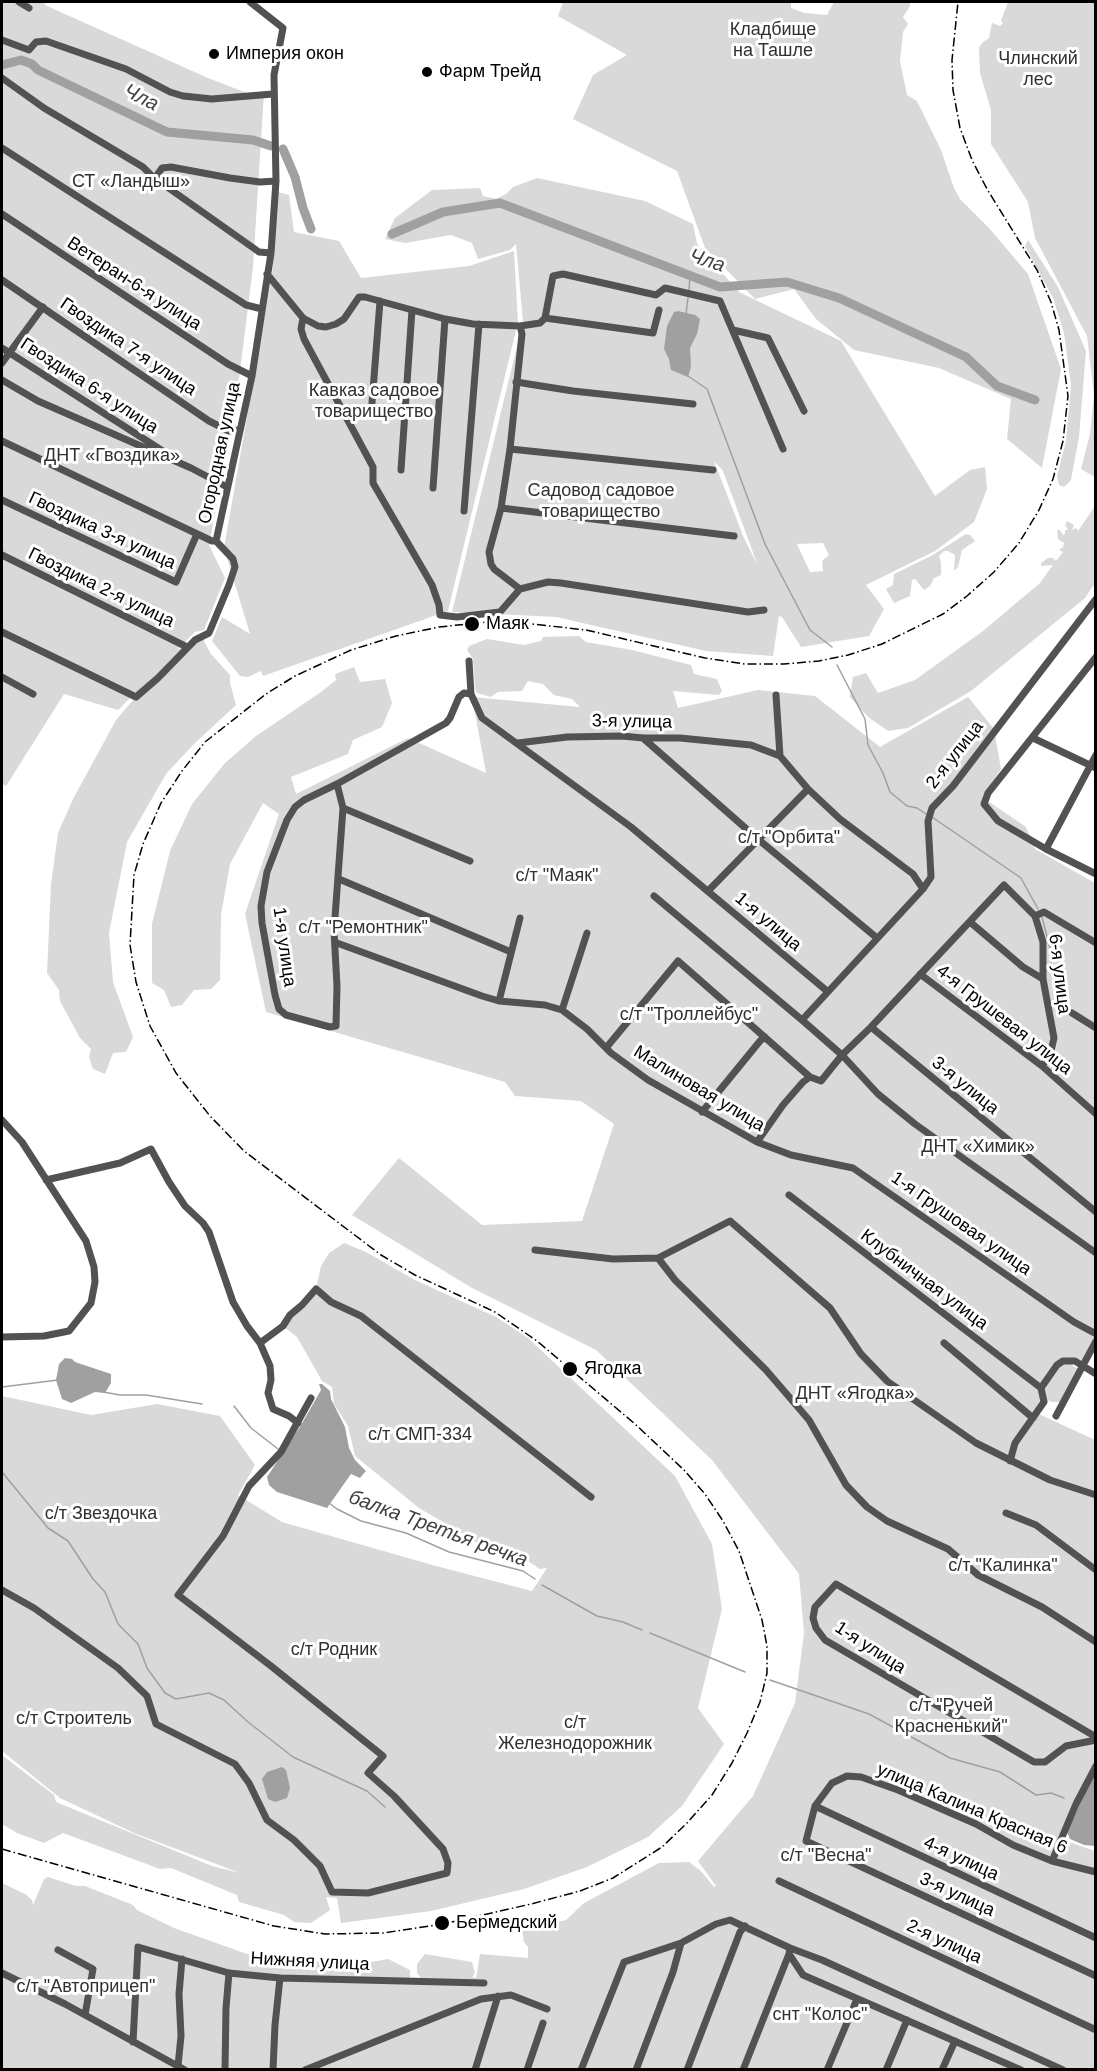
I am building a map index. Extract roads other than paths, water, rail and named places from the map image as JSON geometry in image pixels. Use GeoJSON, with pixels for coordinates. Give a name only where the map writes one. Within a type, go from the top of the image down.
{"type":"FeatureCollection","features":[{"type":"Feature","properties":{"kind":"street"},"geometry":{"type":"LineString","coordinates":[[19,2],[29,8]]}},
{"type":"Feature","properties":{"kind":"street","name":"Огородная улица"},"geometry":{"type":"LineString","coordinates":[[2,632],[133,697],[158,678],[197,638],[209,633],[235,571],[233,559],[216,541],[252,376],[271,253],[276,181],[273,94],[276,59],[283,28],[254,3]]}},
{"type":"Feature","properties":{"kind":"street"},"geometry":{"type":"LineString","coordinates":[[2,40],[29,50],[36,42],[46,41],[126,69],[170,92],[183,96],[212,99],[273,94]]}},
{"type":"Feature","properties":{"kind":"street"},"geometry":{"type":"LineString","coordinates":[[2,78],[44,108],[142,167],[259,252],[271,253]]}},
{"type":"Feature","properties":{"kind":"street"},"geometry":{"type":"LineString","coordinates":[[2,148],[246,305],[262,309]]}},
{"type":"Feature","properties":{"kind":"street"},"geometry":{"type":"LineString","coordinates":[[155,178],[162,168],[171,167],[230,178],[260,182],[276,181]]}},
{"type":"Feature","properties":{"kind":"street","name":"Ветеран-6-я улица"},"geometry":{"type":"LineString","coordinates":[[2,214],[218,357],[252,376]]}},
{"type":"Feature","properties":{"kind":"street"},"geometry":{"type":"LineString","coordinates":[[267,274],[303,318],[318,326],[326,327],[344,319],[359,297],[445,319],[479,324],[520,327],[540,323],[545,318],[553,276],[563,273],[656,295],[665,288],[720,302],[783,448]]}},
{"type":"Feature","properties":{"kind":"street","name":"Гвоздика 7-я улица"},"geometry":{"type":"LineString","coordinates":[[2,280],[209,421],[229,432],[239,430]]}},
{"type":"Feature","properties":{"kind":"street"},"geometry":{"type":"LineString","coordinates":[[372,403],[380,301]]}},
{"type":"Feature","properties":{"kind":"street"},"geometry":{"type":"LineString","coordinates":[[2,363],[43,307]]}},
{"type":"Feature","properties":{"kind":"street"},"geometry":{"type":"LineString","coordinates":[[401,470],[412,310]]}},
{"type":"Feature","properties":{"kind":"street"},"geometry":{"type":"LineString","coordinates":[[545,318],[653,333],[658,310]]}},
{"type":"Feature","properties":{"kind":"street"},"geometry":{"type":"LineString","coordinates":[[303,318],[301,329],[304,339],[373,467],[373,483],[432,585],[440,605],[440,615],[457,617],[500,612],[519,589],[548,582],[748,612],[764,610]]}},
{"type":"Feature","properties":{"kind":"street"},"geometry":{"type":"LineString","coordinates":[[433,488],[445,319]]}},
{"type":"Feature","properties":{"kind":"street"},"geometry":{"type":"LineString","coordinates":[[464,511],[479,324]]}},
{"type":"Feature","properties":{"kind":"street"},"geometry":{"type":"LineString","coordinates":[[519,589],[494,569],[489,552],[501,508],[510,449],[522,334],[520,327]]}},
{"type":"Feature","properties":{"kind":"street"},"geometry":{"type":"LineString","coordinates":[[733,330],[768,338],[804,411]]}},
{"type":"Feature","properties":{"kind":"street","name":"Гвоздика 6-я улица"},"geometry":{"type":"LineString","coordinates":[[2,348],[191,468]]}},
{"type":"Feature","properties":{"kind":"street"},"geometry":{"type":"LineString","coordinates":[[2,380],[38,401],[191,468],[227,487]]}},
{"type":"Feature","properties":{"kind":"street"},"geometry":{"type":"LineString","coordinates":[[516,382],[573,391],[693,404]]}},
{"type":"Feature","properties":{"kind":"street"},"geometry":{"type":"LineString","coordinates":[[2,441],[216,541]]}},
{"type":"Feature","properties":{"kind":"street"},"geometry":{"type":"LineString","coordinates":[[510,449],[713,470]]}},
{"type":"Feature","properties":{"kind":"street","name":"Гвоздика 3-я улица"},"geometry":{"type":"LineString","coordinates":[[2,500],[176,582],[197,534]]}},
{"type":"Feature","properties":{"kind":"street"},"geometry":{"type":"LineString","coordinates":[[501,508],[734,536]]}},
{"type":"Feature","properties":{"kind":"street","name":"Гвоздика 2-я улица"},"geometry":{"type":"LineString","coordinates":[[2,555],[188,647]]}},
{"type":"Feature","properties":{"kind":"street","name":"2-я улица"},"geometry":{"type":"LineString","coordinates":[[802,1020],[923,889],[931,877],[928,821],[933,808],[953,786],[1094,600]]}},
{"type":"Feature","properties":{"kind":"street"},"geometry":{"type":"LineString","coordinates":[[1095,657],[988,793],[984,804],[998,821],[1046,849],[1095,873]]}},
{"type":"Feature","properties":{"kind":"street","name":"1-я улица"},"geometry":{"type":"LineString","coordinates":[[469,661],[471,694],[482,718],[631,827],[827,991]]}},
{"type":"Feature","properties":{"kind":"street"},"geometry":{"type":"LineString","coordinates":[[2,677],[33,694]]}},
{"type":"Feature","properties":{"kind":"street","name":"1-я улица"},"geometry":{"type":"LineString","coordinates":[[338,784],[343,808],[334,931],[337,986],[336,1026],[312,1023],[286,1015],[279,1009],[275,995],[261,906],[267,872],[287,820],[295,807],[304,800],[338,784],[446,723],[459,697],[464,693],[471,694]]}},
{"type":"Feature","properties":{"kind":"street"},"geometry":{"type":"LineString","coordinates":[[776,695],[780,756]]}},
{"type":"Feature","properties":{"kind":"street","name":"3-я улица"},"geometry":{"type":"LineString","coordinates":[[518,743],[567,737],[622,736],[680,738],[751,745],[780,756],[808,789],[840,819],[913,874],[923,889]]}},
{"type":"Feature","properties":{"kind":"street"},"geometry":{"type":"LineString","coordinates":[[644,738],[759,840],[877,938]]}},
{"type":"Feature","properties":{"kind":"street"},"geometry":{"type":"LineString","coordinates":[[1033,738],[1093,766]]}},
{"type":"Feature","properties":{"kind":"street"},"geometry":{"type":"LineString","coordinates":[[1046,849],[1093,766],[1095,755]]}},
{"type":"Feature","properties":{"kind":"street"},"geometry":{"type":"LineString","coordinates":[[708,891],[808,789]]}},
{"type":"Feature","properties":{"kind":"street"},"geometry":{"type":"LineString","coordinates":[[343,808],[470,861]]}},
{"type":"Feature","properties":{"kind":"street"},"geometry":{"type":"LineString","coordinates":[[339,879],[511,952]]}},
{"type":"Feature","properties":{"kind":"street","name":"4-я Грушевая улица"},"geometry":{"type":"LineString","coordinates":[[1035,916],[1004,885],[920,974],[1042,1066],[1095,1114]]}},
{"type":"Feature","properties":{"kind":"street"},"geometry":{"type":"LineString","coordinates":[[654,896],[802,1020],[842,1055],[878,1094],[915,1124],[1095,1253]]}},
{"type":"Feature","properties":{"kind":"street","name":"6-я улица"},"geometry":{"type":"LineString","coordinates":[[1042,1066],[1050,1055],[1054,1038],[1043,979],[1043,942],[1035,916],[1044,912],[1095,943]]}},
{"type":"Feature","properties":{"kind":"street"},"geometry":{"type":"LineString","coordinates":[[499,1000],[520,918]]}},
{"type":"Feature","properties":{"kind":"street"},"geometry":{"type":"LineString","coordinates":[[970,922],[1023,967],[1043,979]]}},
{"type":"Feature","properties":{"kind":"street"},"geometry":{"type":"LineString","coordinates":[[562,1010],[587,933]]}},
{"type":"Feature","properties":{"kind":"street","name":"Малиновая улица"},"geometry":{"type":"LineString","coordinates":[[336,944],[482,996],[545,1005],[562,1010],[648,1080],[758,1142],[801,1158]]}},
{"type":"Feature","properties":{"kind":"street"},"geometry":{"type":"LineString","coordinates":[[606,1048],[678,961],[810,1077],[821,1081],[842,1055],[920,974]]}},
{"type":"Feature","properties":{"kind":"street","name":"6-я улица"},"geometry":{"type":"LineString","coordinates":[[1072,1013],[1095,1028]]}},
{"type":"Feature","properties":{"kind":"street","name":"3-я улица"},"geometry":{"type":"LineString","coordinates":[[871,1027],[1095,1212]]}},
{"type":"Feature","properties":{"kind":"street"},"geometry":{"type":"LineString","coordinates":[[702,1112],[765,1037]]}},
{"type":"Feature","properties":{"kind":"street"},"geometry":{"type":"LineString","coordinates":[[758,1142],[783,1105],[810,1077]]}},
{"type":"Feature","properties":{"kind":"street"},"geometry":{"type":"LineString","coordinates":[[2,1120],[22,1142],[86,1241],[94,1267],[94,1292],[91,1303],[69,1331],[44,1336],[2,1337]]}},
{"type":"Feature","properties":{"kind":"street"},"geometry":{"type":"LineString","coordinates":[[46,1180],[120,1163],[151,1149],[179,1198],[209,1232],[233,1302],[260,1343],[270,1366],[271,1380],[268,1393],[273,1409],[298,1423]]}},
{"type":"Feature","properties":{"kind":"street","name":"1-я Грушовая улица"},"geometry":{"type":"LineString","coordinates":[[801,1158],[853,1168],[1074,1322],[1095,1334]]}},
{"type":"Feature","properties":{"kind":"street","name":"Клубничная улица"},"geometry":{"type":"LineString","coordinates":[[789,1195],[1041,1388]]}},
{"type":"Feature","properties":{"kind":"street"},"geometry":{"type":"LineString","coordinates":[[534,1250],[613,1259],[658,1258],[730,1221],[830,1308],[861,1354],[887,1381],[976,1443],[1050,1480],[1095,1495]]}},
{"type":"Feature","properties":{"kind":"street"},"geometry":{"type":"LineString","coordinates":[[658,1258],[675,1280],[766,1370],[809,1420],[842,1480],[867,1507],[878,1516],[948,1549],[978,1575],[1042,1607],[1095,1642]]}},
{"type":"Feature","properties":{"kind":"street"},"geometry":{"type":"LineString","coordinates":[[260,1343],[283,1326],[290,1315],[307,1301],[316,1289],[331,1302],[361,1316],[591,1497]]}},
{"type":"Feature","properties":{"kind":"street"},"geometry":{"type":"LineString","coordinates":[[1056,1416],[1095,1341]]}},
{"type":"Feature","properties":{"kind":"street"},"geometry":{"type":"LineString","coordinates":[[944,1343],[1033,1418]]}},
{"type":"Feature","properties":{"kind":"street"},"geometry":{"type":"LineString","coordinates":[[1010,1461],[1015,1443],[1044,1402],[1041,1388],[1057,1365],[1063,1361],[1075,1361],[1095,1374]]}},
{"type":"Feature","properties":{"kind":"street"},"geometry":{"type":"LineString","coordinates":[[2,1590],[34,1608],[118,1668],[147,1696],[156,1724],[235,1764],[249,1783],[267,1820],[294,1840],[320,1866],[332,1892],[368,1893],[447,1874],[448,1863],[443,1849],[394,1796],[368,1773],[383,1756],[178,1595],[223,1536],[249,1486],[281,1452],[311,1398]]}},
{"type":"Feature","properties":{"kind":"street"},"geometry":{"type":"LineString","coordinates":[[1006,1513],[1036,1525],[1095,1570]]}},
{"type":"Feature","properties":{"kind":"street","name":"1-я улица"},"geometry":{"type":"LineString","coordinates":[[836,1584],[1095,1739],[1066,1746],[1045,1761],[1034,1762],[825,1640],[816,1628],[813,1618],[815,1607],[836,1584]]}},
{"type":"Feature","properties":{"kind":"street"},"geometry":{"type":"LineString","coordinates":[[1052,1861],[1095,1766]]}},
{"type":"Feature","properties":{"kind":"street","name":"улица Калина Красная 6"},"geometry":{"type":"LineString","coordinates":[[815,1806],[832,1783],[847,1776],[861,1777],[898,1790],[976,1824],[1013,1845],[1052,1861],[1095,1872]]}},
{"type":"Feature","properties":{"kind":"street","name":"3-я улица"},"geometry":{"type":"LineString","coordinates":[[815,1806],[806,1841],[1095,1976]]}},
{"type":"Feature","properties":{"kind":"street","name":"4-я улица"},"geometry":{"type":"LineString","coordinates":[[815,1806],[1095,1938]]}},
{"type":"Feature","properties":{"kind":"street","name":"2-я улица"},"geometry":{"type":"LineString","coordinates":[[779,1881],[1095,2030]]}},
{"type":"Feature","properties":{"kind":"street"},"geometry":{"type":"LineString","coordinates":[[581,2070],[624,1962],[681,1943],[725,1920],[745,1926],[790,1951],[822,1960],[1063,2070]]}},
{"type":"Feature","properties":{"kind":"street"},"geometry":{"type":"LineString","coordinates":[[687,2070],[740,1932],[745,1926]]}},
{"type":"Feature","properties":{"kind":"street"},"geometry":{"type":"LineString","coordinates":[[636,2070],[673,1972],[681,1943]]}},
{"type":"Feature","properties":{"kind":"street","name":"Нижняя улица"},"geometry":{"type":"LineString","coordinates":[[133,2042],[138,1947],[229,1973],[280,1978],[484,1983]]}},
{"type":"Feature","properties":{"kind":"street"},"geometry":{"type":"LineString","coordinates":[[58,1950],[93,1970],[86,2015]]}},
{"type":"Feature","properties":{"kind":"street"},"geometry":{"type":"LineString","coordinates":[[790,1951],[803,1975],[955,2041],[1003,2066],[1021,2070]]}},
{"type":"Feature","properties":{"kind":"street"},"geometry":{"type":"LineString","coordinates":[[743,2070],[790,1951]]}},
{"type":"Feature","properties":{"kind":"street"},"geometry":{"type":"LineString","coordinates":[[2,1973],[86,2015],[182,2068],[179,1994],[182,1959]]}},
{"type":"Feature","properties":{"kind":"street"},"geometry":{"type":"LineString","coordinates":[[225,2070],[229,1973]]}},
{"type":"Feature","properties":{"kind":"street"},"geometry":{"type":"LineString","coordinates":[[273,2070],[280,1978]]}},
{"type":"Feature","properties":{"kind":"street"},"geometry":{"type":"LineString","coordinates":[[305,2070],[481,1999],[511,1995],[547,2009]]}},
{"type":"Feature","properties":{"kind":"street"},"geometry":{"type":"LineString","coordinates":[[475,2070],[498,1996]]}},
{"type":"Feature","properties":{"kind":"street"},"geometry":{"type":"LineString","coordinates":[[827,2070],[858,1999]]}},
{"type":"Feature","properties":{"kind":"street"},"geometry":{"type":"LineString","coordinates":[[886,2070],[907,2020]]}},
{"type":"Feature","properties":{"kind":"street"},"geometry":{"type":"LineString","coordinates":[[527,2070],[543,2023]]}},
{"type":"Feature","properties":{"kind":"street"},"geometry":{"type":"LineString","coordinates":[[942,2070],[955,2041]]}},
{"type":"Feature","properties":{"kind":"waterway","name":"Чла"},"geometry":{"type":"LineString","coordinates":[[2,65],[21,60],[32,64],[38,70],[167,132],[253,140],[271,146]]}},
{"type":"Feature","properties":{"kind":"waterway","name":"Чла"},"geometry":{"type":"LineString","coordinates":[[283,149],[295,177],[311,229]]}},
{"type":"Feature","properties":{"kind":"waterway","name":"Чла"},"geometry":{"type":"LineString","coordinates":[[392,234],[443,212],[500,203],[720,287],[787,282],[839,298],[966,357],[997,386],[1035,400]]}},
{"type":"Feature","properties":{"kind":"waterway"},"geometry":{"type":"LineString","coordinates":[[689,290],[690,276]]}},
{"type":"Feature","properties":{"kind":"waterway"},"geometry":{"type":"LineString","coordinates":[[686,314],[688,298]]}},
{"type":"Feature","properties":{"kind":"waterway"},"geometry":{"type":"LineString","coordinates":[[688,376],[707,389],[765,544],[810,630],[832,647]]}},
{"type":"Feature","properties":{"kind":"waterway"},"geometry":{"type":"LineString","coordinates":[[837,665],[865,719],[868,745],[890,792],[907,806],[917,808],[926,814]]}},
{"type":"Feature","properties":{"kind":"waterway"},"geometry":{"type":"LineString","coordinates":[[932,817],[1021,878],[1038,909]]}},
{"type":"Feature","properties":{"kind":"waterway"},"geometry":{"type":"LineString","coordinates":[[1042,917],[1051,953],[1052,976]]}},
{"type":"Feature","properties":{"kind":"waterway","name":"балка Третья речка"},"geometry":{"type":"LineString","coordinates":[[2,1387],[58,1380]]}},
{"type":"Feature","properties":{"kind":"waterway","name":"балка Третья речка"},"geometry":{"type":"LineString","coordinates":[[103,1392],[120,1395],[146,1395],[202,1404]]}},
{"type":"Feature","properties":{"kind":"waterway","name":"балка Третья речка"},"geometry":{"type":"LineString","coordinates":[[234,1406],[251,1428],[278,1449]]}},
{"type":"Feature","properties":{"kind":"waterway"},"geometry":{"type":"LineString","coordinates":[[2,1472],[48,1528],[68,1541],[93,1579],[105,1592],[118,1624],[138,1644],[147,1668],[165,1693],[176,1699],[209,1693],[224,1700],[293,1757],[367,1791],[385,1807]]}},
{"type":"Feature","properties":{"kind":"waterway","name":"балка Третья речка"},"geometry":{"type":"LineString","coordinates":[[329,1503],[361,1521],[406,1533],[449,1552],[523,1571],[535,1579]]}},
{"type":"Feature","properties":{"kind":"waterway","name":"балка Третья речка"},"geometry":{"type":"LineString","coordinates":[[542,1585],[597,1616],[623,1622],[642,1630]]}},
{"type":"Feature","properties":{"kind":"waterway","name":"балка Третья речка"},"geometry":{"type":"LineString","coordinates":[[650,1633],[745,1672]]}},
{"type":"Feature","properties":{"kind":"waterway","name":"балка Третья речка"},"geometry":{"type":"LineString","coordinates":[[770,1680],[869,1714],[950,1758],[1000,1772],[1036,1795],[1051,1793],[1064,1798]]}},
{"type":"Feature","properties":{"kind":"railway"},"geometry":{"type":"LineString","coordinates":[[2,1849],[274,1926],[325,1934],[383,1933],[443,1924],[531,1904],[580,1891],[613,1878],[662,1847],[687,1823],[712,1795],[732,1763],[760,1702],[767,1673],[767,1646],[762,1620],[739,1551],[705,1494],[684,1470],[635,1424],[537,1341],[495,1312],[415,1275],[381,1255],[244,1151],[210,1116],[176,1073],[150,1026],[136,982],[130,945],[134,875],[143,844],[161,803],[205,742],[266,694],[295,676],[351,650],[396,636],[439,627],[514,622],[586,630],[705,658],[745,664],[819,661],[882,644],[943,614],[994,572],[1019,543],[1039,510],[1053,479],[1063,441],[1068,396],[1059,330],[1051,302],[1037,270],[987,189],[972,160],[960,128],[953,90],[952,60],[958,2]]}},
{"type":"Feature","properties":{"kind":"place","name":"Империя окон"},"geometry":{"type":"Point","coordinates":[214,54]}},
{"type":"Feature","properties":{"kind":"place","name":"Фарм Трейд"},"geometry":{"type":"Point","coordinates":[427,72]}},
{"type":"Feature","properties":{"kind":"place","name":"Маяк"},"geometry":{"type":"Point","coordinates":[472,624]}},
{"type":"Feature","properties":{"kind":"place","name":"Ягодка"},"geometry":{"type":"Point","coordinates":[570,1369]}},
{"type":"Feature","properties":{"kind":"place","name":"Бермедский"},"geometry":{"type":"Point","coordinates":[442,1923]}},
{"type":"Feature","properties":{"kind":"park label","name":"Кладбище на Ташле"},"geometry":{"type":"Point","coordinates":[773,40]}},
{"type":"Feature","properties":{"kind":"park label","name":"Члинский лес"},"geometry":{"type":"Point","coordinates":[1038,69]}},
{"type":"Feature","properties":{"kind":"park label","name":"СТ «Ландыш»"},"geometry":{"type":"Point","coordinates":[131,182]}},
{"type":"Feature","properties":{"kind":"park label","name":"Кавказ садовое товарищество"},"geometry":{"type":"Point","coordinates":[374,401]}},
{"type":"Feature","properties":{"kind":"park label","name":"ДНТ «Гвоздика»"},"geometry":{"type":"Point","coordinates":[112,456]}},
{"type":"Feature","properties":{"kind":"park label","name":"Садовод садовое товарищество"},"geometry":{"type":"Point","coordinates":[601,501]}},
{"type":"Feature","properties":{"kind":"park label","name":"с/т \"Орбита\""},"geometry":{"type":"Point","coordinates":[789,838]}},
{"type":"Feature","properties":{"kind":"park label","name":"с/т \"Маяк\""},"geometry":{"type":"Point","coordinates":[557,876]}},
{"type":"Feature","properties":{"kind":"park label","name":"с/т \"Ремонтник\""},"geometry":{"type":"Point","coordinates":[363,928]}},
{"type":"Feature","properties":{"kind":"park label","name":"с/т \"Троллейбус\""},"geometry":{"type":"Point","coordinates":[689,1015]}},
{"type":"Feature","properties":{"kind":"park label","name":"ДНТ «Химик»"},"geometry":{"type":"Point","coordinates":[978,1147]}},
{"type":"Feature","properties":{"kind":"park label","name":"ДНТ «Ягодка»"},"geometry":{"type":"Point","coordinates":[855,1394]}},
{"type":"Feature","properties":{"kind":"park label","name":"с/т СМП-334"},"geometry":{"type":"Point","coordinates":[420,1435]}},
{"type":"Feature","properties":{"kind":"park label","name":"с/т Звездочка"},"geometry":{"type":"Point","coordinates":[101,1514]}},
{"type":"Feature","properties":{"kind":"park label","name":"с/т \"Калинка\""},"geometry":{"type":"Point","coordinates":[1003,1566]}},
{"type":"Feature","properties":{"kind":"park label","name":"с/т Родник"},"geometry":{"type":"Point","coordinates":[334,1650]}},
{"type":"Feature","properties":{"kind":"park label","name":"с/т \"Ручей Красненький\""},"geometry":{"type":"Point","coordinates":[951,1716]}},
{"type":"Feature","properties":{"kind":"park label","name":"с/т Строитель"},"geometry":{"type":"Point","coordinates":[74,1719]}},
{"type":"Feature","properties":{"kind":"park label","name":"с/т Железнодорожник"},"geometry":{"type":"Point","coordinates":[575,1733]}},
{"type":"Feature","properties":{"kind":"park label","name":"с/т \"Весна\""},"geometry":{"type":"Point","coordinates":[826,1856]}},
{"type":"Feature","properties":{"kind":"park label","name":"с/т \"Автоприцеп\""},"geometry":{"type":"Point","coordinates":[86,1987]}},
{"type":"Feature","properties":{"kind":"park label","name":"снт \"Колос\""},"geometry":{"type":"Point","coordinates":[820,2015]}}]}
